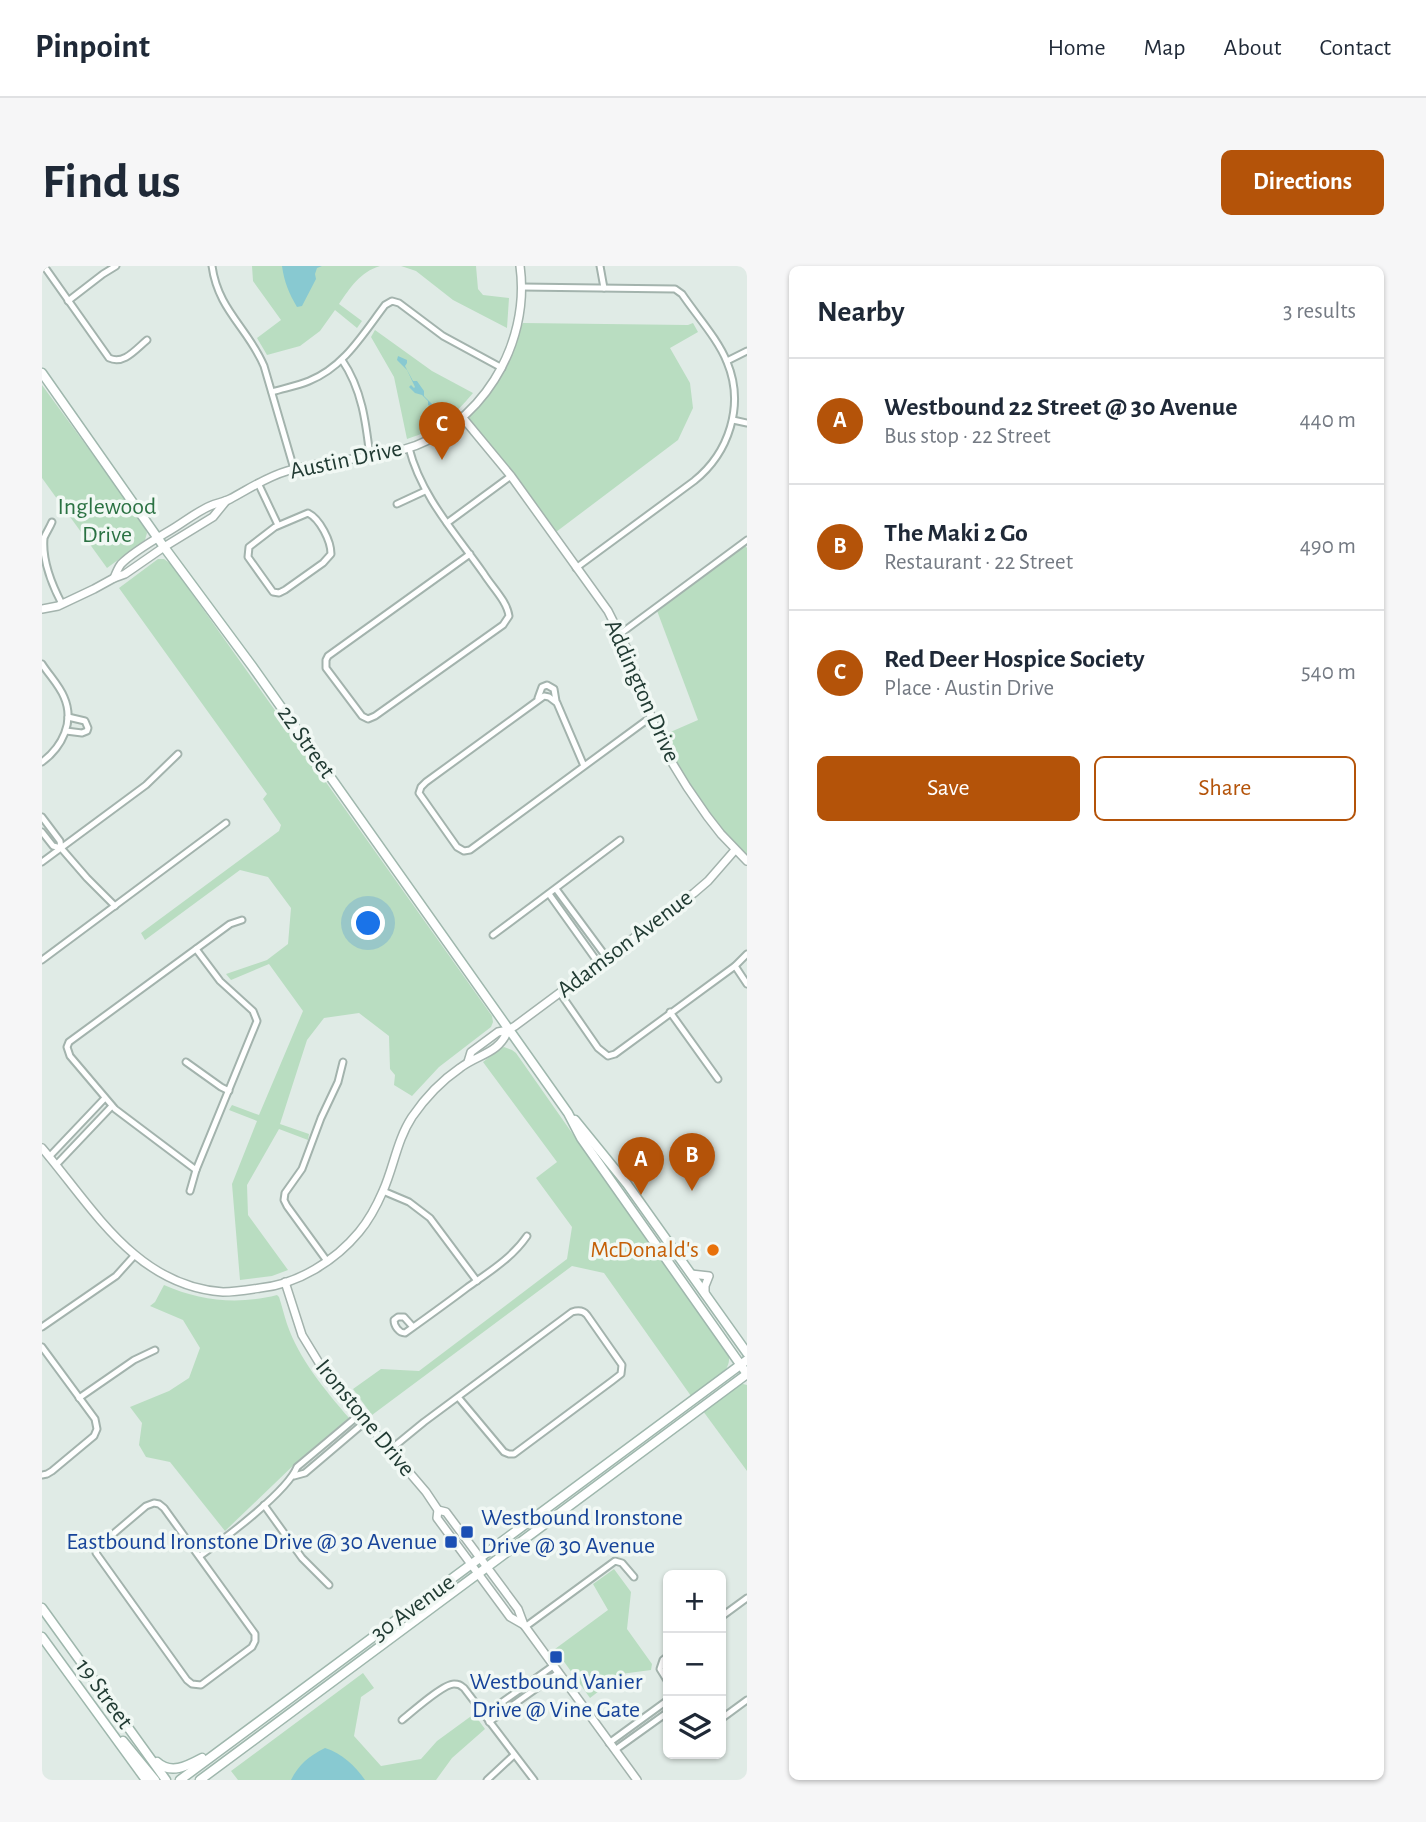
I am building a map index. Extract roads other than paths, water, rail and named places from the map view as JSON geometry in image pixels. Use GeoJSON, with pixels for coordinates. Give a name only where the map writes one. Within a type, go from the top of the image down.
{"type":"FeatureCollection","features":[{"type":"Feature","properties":{"kind":"main road","name":"22 Street"},"geometry":{"type":"LineString","coordinates":[[42,373],[568,1113],[581,1138],[744,1362],[747,1374]]}},
{"type":"Feature","properties":{"kind":"main road","name":"22 Street"},"geometry":{"type":"LineString","coordinates":[[568,1113],[627,1184],[747,1353]]}},
{"type":"Feature","properties":{"kind":"main road"},"geometry":{"type":"LineString","coordinates":[[730,1329],[747,1341]]}},
{"type":"Feature","properties":{"kind":"main road","name":"30 Avenue"},"geometry":{"type":"LineString","coordinates":[[180,1780],[744,1362]]}},
{"type":"Feature","properties":{"kind":"main road","name":"30 Avenue"},"geometry":{"type":"LineString","coordinates":[[201,1780],[747,1374]]}},
{"type":"Feature","properties":{"kind":"main road","name":"19 Street"},"geometry":{"type":"LineString","coordinates":[[42,1608],[166,1780]]}},
{"type":"Feature","properties":{"kind":"main road","name":"19 Street"},"geometry":{"type":"LineString","coordinates":[[42,1637],[146,1780]]}},
{"type":"Feature","properties":{"kind":"main road"},"geometry":{"type":"LineString","coordinates":[[48,1645],[155,1780]]}},
{"type":"Feature","properties":{"kind":"main road"},"geometry":{"type":"LineString","coordinates":[[136,1739],[160,1766],[167,1769],[187,1766],[225,1746]]}},
{"type":"Feature","properties":{"kind":"street"},"geometry":{"type":"LineString","coordinates":[[44,266],[112,360],[124,358],[147,340]]}},
{"type":"Feature","properties":{"kind":"street"},"geometry":{"type":"LineString","coordinates":[[68,301],[116,266]]}},
{"type":"Feature","properties":{"kind":"street"},"geometry":{"type":"LineString","coordinates":[[212,266],[219,295],[261,359],[294,469]]}},
{"type":"Feature","properties":{"kind":"street","name":"Austin Drive"},"geometry":{"type":"LineString","coordinates":[[158,538],[208,507],[258,483],[294,469],[409,448],[463,418],[487,391],[502,368],[516,334],[521,307],[520,266]]}},
{"type":"Feature","properties":{"kind":"street"},"geometry":{"type":"LineString","coordinates":[[600,266],[604,288]]}},
{"type":"Feature","properties":{"kind":"street"},"geometry":{"type":"LineString","coordinates":[[522,287],[675,289],[701,320],[727,361],[734,393],[733,419],[723,448],[706,471],[576,568]]}},
{"type":"Feature","properties":{"kind":"street"},"geometry":{"type":"LineString","coordinates":[[272,392],[310,380],[342,360],[385,305],[396,301],[443,336],[502,368]]}},
{"type":"Feature","properties":{"kind":"street"},"geometry":{"type":"LineString","coordinates":[[727,361],[747,351]]}},
{"type":"Feature","properties":{"kind":"street"},"geometry":{"type":"LineString","coordinates":[[342,360],[357,387],[370,457]]}},
{"type":"Feature","properties":{"kind":"street","name":"Addington Drive"},"geometry":{"type":"LineString","coordinates":[[463,418],[511,477],[608,611],[620,634],[668,756],[720,834],[747,861]]}},
{"type":"Feature","properties":{"kind":"street"},"geometry":{"type":"LineString","coordinates":[[733,419],[747,423]]}},
{"type":"Feature","properties":{"kind":"street"},"geometry":{"type":"LineString","coordinates":[[409,448],[425,491],[470,554],[505,605],[509,612],[508,620],[375,716],[368,719],[362,716],[326,668],[328,656],[470,554]]}},
{"type":"Feature","properties":{"kind":"street"},"geometry":{"type":"LineString","coordinates":[[447,523],[511,477]]}},
{"type":"Feature","properties":{"kind":"street"},"geometry":{"type":"LineString","coordinates":[[258,483],[278,525]]}},
{"type":"Feature","properties":{"kind":"street"},"geometry":{"type":"LineString","coordinates":[[397,504],[425,491]]}},
{"type":"Feature","properties":{"kind":"street","name":"Austin Drive"},"geometry":{"type":"LineString","coordinates":[[164,547],[213,517],[227,500]]}},
{"type":"Feature","properties":{"kind":"street"},"geometry":{"type":"LineString","coordinates":[[304,514],[311,514],[318,522],[332,551],[323,563],[285,590],[276,593],[270,590],[247,553],[251,544],[278,525],[304,514]]}},
{"type":"Feature","properties":{"kind":"street"},"geometry":{"type":"LineString","coordinates":[[52,522],[45,537],[43,555],[53,588],[62,604]]}},
{"type":"Feature","properties":{"kind":"street"},"geometry":{"type":"LineString","coordinates":[[114,578],[120,565],[158,538]]}},
{"type":"Feature","properties":{"kind":"street"},"geometry":{"type":"LineString","coordinates":[[620,634],[747,540]]}},
{"type":"Feature","properties":{"kind":"street"},"geometry":{"type":"LineString","coordinates":[[42,609],[62,604],[125,574],[164,547]]}},
{"type":"Feature","properties":{"kind":"street"},"geometry":{"type":"LineString","coordinates":[[42,664],[64,697],[68,718],[66,731],[54,752],[42,762]]}},
{"type":"Feature","properties":{"kind":"street"},"geometry":{"type":"LineString","coordinates":[[538,700],[542,687],[547,685],[554,689],[556,701],[584,766]]}},
{"type":"Feature","properties":{"kind":"street"},"geometry":{"type":"LineString","coordinates":[[556,701],[547,696],[538,700],[419,790],[422,799],[461,850],[473,848],[651,717]]}},
{"type":"Feature","properties":{"kind":"street"},"geometry":{"type":"LineString","coordinates":[[66,731],[84,732],[88,727],[85,721],[68,718]]}},
{"type":"Feature","properties":{"kind":"street"},"geometry":{"type":"LineString","coordinates":[[42,862],[146,785],[178,754]]}},
{"type":"Feature","properties":{"kind":"street"},"geometry":{"type":"LineString","coordinates":[[42,817],[60,841],[61,848],[115,906]]}},
{"type":"Feature","properties":{"kind":"street"},"geometry":{"type":"LineString","coordinates":[[42,960],[226,822]]}},
{"type":"Feature","properties":{"kind":"street"},"geometry":{"type":"LineString","coordinates":[[42,832],[53,846],[61,848]]}},
{"type":"Feature","properties":{"kind":"street"},"geometry":{"type":"LineString","coordinates":[[493,935],[620,841]]}},
{"type":"Feature","properties":{"kind":"street","name":"Adamson Avenue"},"geometry":{"type":"LineString","coordinates":[[508,1030],[694,893],[735,850]]}},
{"type":"Feature","properties":{"kind":"street"},"geometry":{"type":"LineString","coordinates":[[556,889],[607,958]]}},
{"type":"Feature","properties":{"kind":"street"},"geometry":{"type":"LineString","coordinates":[[548,894],[599,964]]}},
{"type":"Feature","properties":{"kind":"street"},"geometry":{"type":"LineString","coordinates":[[196,1170],[112,1105],[70,1056],[67,1047],[69,1042],[196,948],[230,924],[242,920]]}},
{"type":"Feature","properties":{"kind":"street"},"geometry":{"type":"LineString","coordinates":[[190,1191],[196,1170],[256,1024],[253,1011],[220,981],[196,948]]}},
{"type":"Feature","properties":{"kind":"street"},"geometry":{"type":"LineString","coordinates":[[560,993],[598,1048],[608,1056],[615,1054],[735,966],[747,954]]}},
{"type":"Feature","properties":{"kind":"street"},"geometry":{"type":"LineString","coordinates":[[735,966],[747,984]]}},
{"type":"Feature","properties":{"kind":"street"},"geometry":{"type":"LineString","coordinates":[[670,1012],[718,1079]]}},
{"type":"Feature","properties":{"kind":"street"},"geometry":{"type":"LineString","coordinates":[[42,1148],[110,1231],[134,1256],[164,1276],[204,1289],[233,1292],[285,1283],[327,1261],[360,1231],[383,1191],[397,1146],[410,1119],[436,1088],[468,1062],[504,1041],[508,1030]]}},
{"type":"Feature","properties":{"kind":"street"},"geometry":{"type":"LineString","coordinates":[[186,1062],[229,1091]]}},
{"type":"Feature","properties":{"kind":"street"},"geometry":{"type":"LineString","coordinates":[[327,1261],[287,1206],[284,1197],[302,1169],[338,1082],[343,1062]]}},
{"type":"Feature","properties":{"kind":"street"},"geometry":{"type":"LineString","coordinates":[[49,1157],[105,1098]]}},
{"type":"Feature","properties":{"kind":"street"},"geometry":{"type":"LineString","coordinates":[[56,1165],[112,1105]]}},
{"type":"Feature","properties":{"kind":"street"},"geometry":{"type":"LineString","coordinates":[[383,1191],[410,1202],[430,1218],[477,1281]]}},
{"type":"Feature","properties":{"kind":"street"},"geometry":{"type":"LineString","coordinates":[[413,1327],[509,1257],[527,1236]]}},
{"type":"Feature","properties":{"kind":"street"},"geometry":{"type":"LineString","coordinates":[[42,1327],[116,1276],[134,1256]]}},
{"type":"Feature","properties":{"kind":"street"},"geometry":{"type":"LineString","coordinates":[[691,1274],[709,1276],[705,1294]]}},
{"type":"Feature","properties":{"kind":"street","name":"Ironstone Drive"},"geometry":{"type":"LineString","coordinates":[[285,1283],[309,1348],[331,1381],[426,1492],[438,1510],[437,1518],[510,1617],[524,1626]]}},
{"type":"Feature","properties":{"kind":"street"},"geometry":{"type":"LineString","coordinates":[[391,1450],[401,1439],[576,1310],[587,1315],[622,1365],[621,1374],[513,1454],[504,1452],[458,1397]]}},
{"type":"Feature","properties":{"kind":"street"},"geometry":{"type":"LineString","coordinates":[[42,1347],[97,1425],[95,1433],[52,1471],[42,1475]]}},
{"type":"Feature","properties":{"kind":"street"},"geometry":{"type":"LineString","coordinates":[[79,1398],[134,1360],[155,1350]]}},
{"type":"Feature","properties":{"kind":"street"},"geometry":{"type":"LineString","coordinates":[[200,1556],[264,1505],[294,1476],[297,1467],[359,1415]]}},
{"type":"Feature","properties":{"kind":"street"},"geometry":{"type":"LineString","coordinates":[[294,1476],[305,1473],[365,1422]]}},
{"type":"Feature","properties":{"kind":"street"},"geometry":{"type":"LineString","coordinates":[[154,1503],[164,1508],[200,1556],[253,1630],[255,1642],[252,1647],[198,1685],[187,1680],[96,1553],[99,1546],[146,1506],[154,1503]]}},
{"type":"Feature","properties":{"kind":"street"},"geometry":{"type":"LineString","coordinates":[[264,1505],[302,1558],[329,1585]]}},
{"type":"Feature","properties":{"kind":"street","name":"Ironstone Drive"},"geometry":{"type":"LineString","coordinates":[[438,1510],[446,1512],[487,1567],[518,1609],[524,1626]]}},
{"type":"Feature","properties":{"kind":"street"},"geometry":{"type":"LineString","coordinates":[[634,1577],[622,1563],[615,1561],[524,1626],[637,1780]]}},
{"type":"Feature","properties":{"kind":"street"},"geometry":{"type":"LineString","coordinates":[[726,1613],[747,1598]]}},
{"type":"Feature","properties":{"kind":"street"},"geometry":{"type":"LineString","coordinates":[[484,1715],[555,1669]]}},
{"type":"Feature","properties":{"kind":"street"},"geometry":{"type":"LineString","coordinates":[[489,1722],[523,1698],[555,1669]]}},
{"type":"Feature","properties":{"kind":"street"},"geometry":{"type":"LineString","coordinates":[[402,1720],[446,1686],[456,1684],[464,1688],[534,1780]]}},
{"type":"Feature","properties":{"kind":"street"},"geometry":{"type":"LineString","coordinates":[[517,1692],[523,1698]]}},
{"type":"Feature","properties":{"kind":"street"},"geometry":{"type":"LineString","coordinates":[[726,1715],[747,1700]]}},
{"type":"Feature","properties":{"kind":"street"},"geometry":{"type":"LineString","coordinates":[[612,1746],[663,1704]]}},
{"type":"Feature","properties":{"kind":"street"},"geometry":{"type":"LineString","coordinates":[[612,1746],[663,1716]]}},
{"type":"Feature","properties":{"kind":"street"},"geometry":{"type":"LineString","coordinates":[[643,1718],[649,1726]]}},
{"type":"Feature","properties":{"kind":"street"},"geometry":{"type":"LineString","coordinates":[[487,1780],[514,1755]]}},
{"type":"Feature","properties":{"kind":"water"},"geometry":{"type":"Polygon","coordinates":[[[282,266],[322,266],[317,268],[316,279],[302,306],[297,307],[292,297],[282,266]]]}},
{"type":"Feature","properties":{"kind":"water"},"geometry":{"type":"Polygon","coordinates":[[[398,356],[407,360],[405,366],[413,381],[417,381],[424,391],[424,396],[433,405],[441,406],[434,420],[426,413],[432,407],[428,405],[428,401],[409,387],[415,387],[407,370],[397,360],[398,356]]]}},
{"type":"Feature","properties":{"kind":"water"},"geometry":{"type":"Polygon","coordinates":[[[325,1748],[348,1761],[365,1780],[291,1780],[305,1761],[325,1748]]]}},
{"type":"Feature","properties":{"kind":"place","name":"Red Deer Hospice Society"},"geometry":{"type":"Point","coordinates":[442,460]}},
{"type":"Feature","properties":{"kind":"place","name":"The Maki 2 Go"},"geometry":{"type":"Point","coordinates":[692,1191]}},
{"type":"Feature","properties":{"kind":"place","name":"Westbound 22 Street @ 30 Avenue"},"geometry":{"type":"Point","coordinates":[641,1195]}},
{"type":"Feature","properties":{"kind":"place","name":"McDonald's"},"geometry":{"type":"Point","coordinates":[713,1250]}},
{"type":"Feature","properties":{"kind":"place","name":"Westbound Ironstone Drive @ 30 Avenue"},"geometry":{"type":"Point","coordinates":[467,1532]}},
{"type":"Feature","properties":{"kind":"place","name":"Eastbound Ironstone Drive @ 30 Avenue"},"geometry":{"type":"Point","coordinates":[451,1542]}},
{"type":"Feature","properties":{"kind":"place","name":"Westbound Vanier Drive @ Vine Gate"},"geometry":{"type":"Point","coordinates":[556,1657]}},
{"type":"Feature","properties":{"kind":"park label","name":"Inglewood Drive"},"geometry":{"type":"Point","coordinates":[107,521]}}]}
